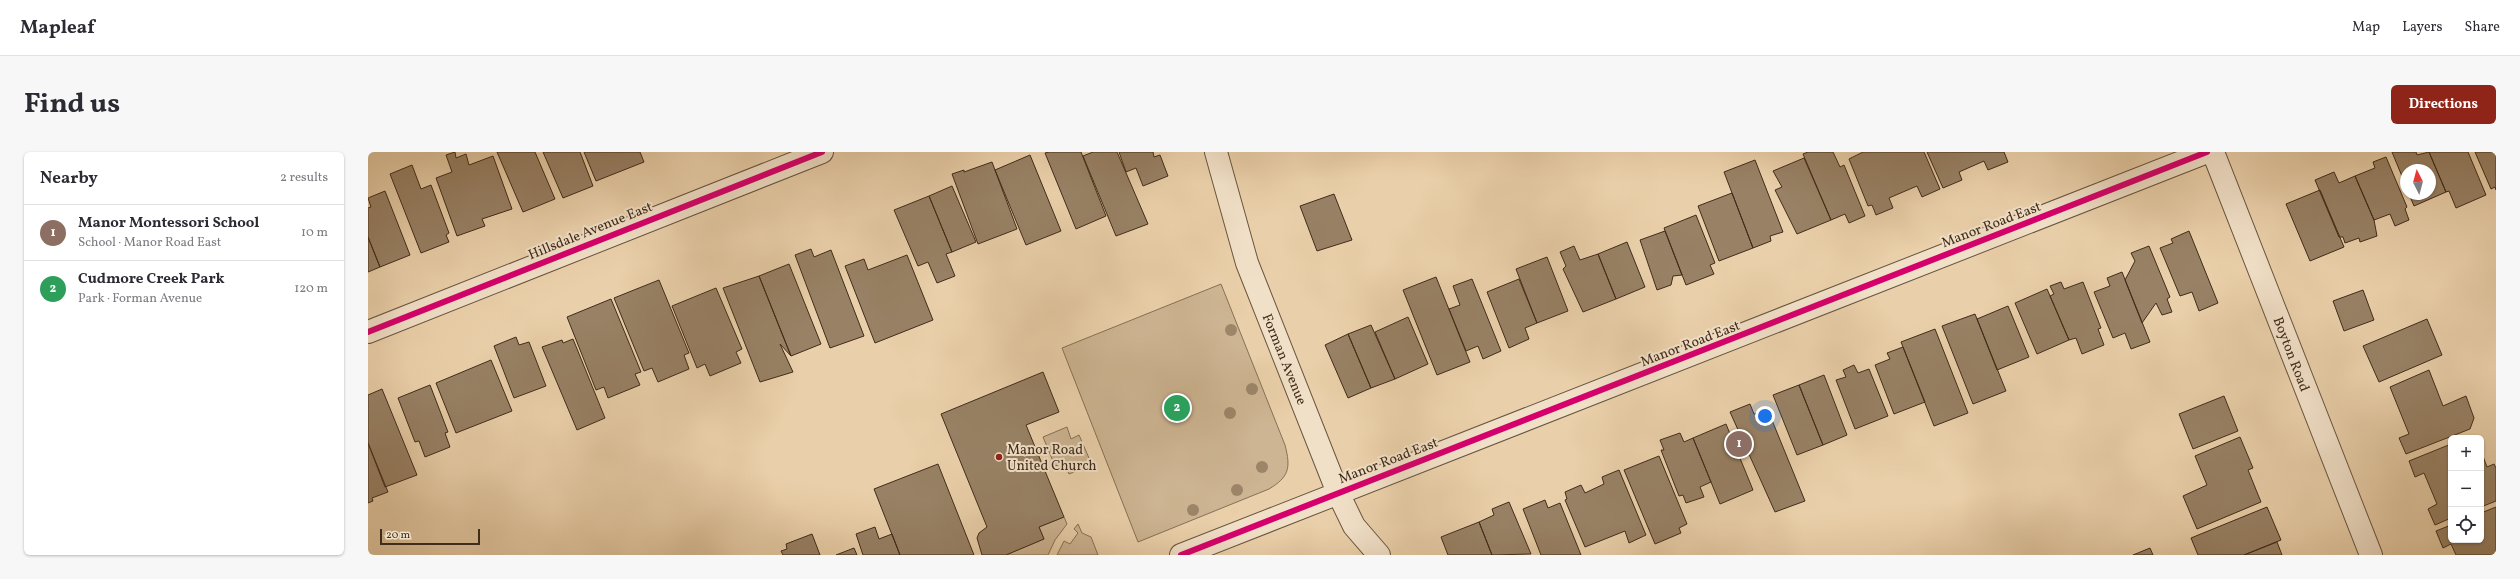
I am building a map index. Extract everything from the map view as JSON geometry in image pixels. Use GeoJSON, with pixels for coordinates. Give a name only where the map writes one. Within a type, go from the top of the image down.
{"type":"FeatureCollection","features":[{"type":"Feature","properties":{"kind":"street","name":"Hillsdale Avenue East"},"geometry":{"type":"LineString","coordinates":[[368,332],[822,152]]}},
{"type":"Feature","properties":{"kind":"street","name":"Forman Avenue"},"geometry":{"type":"LineString","coordinates":[[1216,152],[1247,263],[1338,493],[1354,526],[1379,555]]}},
{"type":"Feature","properties":{"kind":"street","name":"Manor Road East"},"geometry":{"type":"LineString","coordinates":[[1181,555],[2207,152]]}},
{"type":"Feature","properties":{"kind":"street","name":"Boyton Road"},"geometry":{"type":"LineString","coordinates":[[2213,152],[2371,555]]}},
{"type":"Feature","properties":{"kind":"shaded area"},"geometry":{"type":"Polygon","coordinates":[[[1221,284],[1285,445],[1288,460],[1287,471],[1276,485],[1269,489],[1138,542],[1062,348],[1221,284]]]}},
{"type":"Feature","properties":{"kind":"shaded area"},"geometry":{"type":"Polygon","coordinates":[[[1067,427],[1071,439],[1079,435],[1092,465],[1069,474],[1064,463],[1055,466],[1043,437],[1067,427]]]}},
{"type":"Feature","properties":{"kind":"shaded area"},"geometry":{"type":"Polygon","coordinates":[[[1064,517],[1067,524],[1055,540],[1048,555],[1006,555],[1044,539],[1039,527],[1064,517]]]}},
{"type":"Feature","properties":{"kind":"shaded area"},"geometry":{"type":"Polygon","coordinates":[[[1078,524],[1082,533],[1091,537],[1098,555],[1057,555],[1064,541],[1070,544],[1078,533],[1074,529],[1078,524]]]}},
{"type":"Feature","properties":{"kind":"building"},"geometry":{"type":"Polygon","coordinates":[[[455,152],[456,158],[466,154],[469,165],[493,156],[512,209],[482,219],[485,226],[457,236],[436,178],[452,172],[446,155],[455,152]]]}},
{"type":"Feature","properties":{"kind":"building"},"geometry":{"type":"Polygon","coordinates":[[[497,152],[535,152],[555,199],[523,212],[497,152]]]}},
{"type":"Feature","properties":{"kind":"building"},"geometry":{"type":"Polygon","coordinates":[[[543,152],[580,152],[593,186],[563,198],[543,152]]]}},
{"type":"Feature","properties":{"kind":"building"},"geometry":{"type":"Polygon","coordinates":[[[584,152],[640,152],[644,162],[596,181],[584,152]]]}},
{"type":"Feature","properties":{"kind":"building"},"geometry":{"type":"Polygon","coordinates":[[[1081,152],[1106,216],[1076,229],[1045,153],[1081,152]]]}},
{"type":"Feature","properties":{"kind":"building"},"geometry":{"type":"Polygon","coordinates":[[[1093,152],[1117,152],[1148,224],[1116,236],[1083,156],[1093,152]]]}},
{"type":"Feature","properties":{"kind":"building"},"geometry":{"type":"Polygon","coordinates":[[[1119,152],[1153,152],[1154,157],[1160,155],[1168,176],[1143,186],[1136,168],[1126,172],[1119,152]]]}},
{"type":"Feature","properties":{"kind":"building"},"geometry":{"type":"Polygon","coordinates":[[[1808,152],[1833,152],[1840,167],[1844,165],[1865,216],[1849,223],[1845,214],[1831,220],[1803,154],[1808,152]]]}},
{"type":"Feature","properties":{"kind":"building"},"geometry":{"type":"Polygon","coordinates":[[[1863,152],[1924,152],[1940,189],[1922,197],[1917,186],[1889,198],[1893,208],[1876,215],[1872,205],[1868,206],[1849,159],[1863,152]]]}},
{"type":"Feature","properties":{"kind":"building"},"geometry":{"type":"Polygon","coordinates":[[[1927,152],[2004,152],[2008,162],[1988,170],[1984,161],[1959,172],[1962,180],[1943,188],[1927,152]]]}},
{"type":"Feature","properties":{"kind":"building"},"geometry":{"type":"Polygon","coordinates":[[[2392,152],[2416,152],[2417,155],[2429,152],[2434,164],[2400,164],[2400,171],[2392,152]]]}},
{"type":"Feature","properties":{"kind":"building"},"geometry":{"type":"Polygon","coordinates":[[[2429,152],[2468,152],[2486,195],[2456,208],[2449,191],[2446,192],[2436,168],[2436,164],[2434,164],[2429,152]]]}},
{"type":"Feature","properties":{"kind":"building"},"geometry":{"type":"Polygon","coordinates":[[[2475,152],[2496,152],[2496,190],[2495,187],[2491,189],[2475,152]]]}},
{"type":"Feature","properties":{"kind":"building"},"geometry":{"type":"Polygon","coordinates":[[[1030,155],[1061,231],[1026,245],[995,170],[1030,155]]]}},
{"type":"Feature","properties":{"kind":"building"},"geometry":{"type":"Polygon","coordinates":[[[2386,157],[2400,190],[2400,200],[2404,200],[2407,207],[2405,209],[2409,220],[2395,226],[2390,214],[2374,220],[2355,176],[2375,168],[2373,162],[2386,157]]]}},
{"type":"Feature","properties":{"kind":"building"},"geometry":{"type":"Polygon","coordinates":[[[1804,158],[1831,220],[1797,234],[1775,190],[1782,187],[1773,171],[1804,158]]]}},
{"type":"Feature","properties":{"kind":"building"},"geometry":{"type":"Polygon","coordinates":[[[1755,160],[1783,232],[1770,236],[1771,241],[1753,248],[1724,172],[1755,160]]]}},
{"type":"Feature","properties":{"kind":"building"},"geometry":{"type":"Polygon","coordinates":[[[992,162],[1017,229],[978,244],[952,174],[964,170],[964,172],[992,162]]]}},
{"type":"Feature","properties":{"kind":"building"},"geometry":{"type":"Polygon","coordinates":[[[412,165],[421,189],[431,185],[449,233],[446,235],[449,242],[421,253],[390,174],[412,165]]]}},
{"type":"Feature","properties":{"kind":"building"},"geometry":{"type":"Polygon","coordinates":[[[2436,168],[2446,192],[2436,196],[2436,168]]]}},
{"type":"Feature","properties":{"kind":"building"},"geometry":{"type":"Polygon","coordinates":[[[2334,172],[2339,183],[2355,176],[2374,220],[2377,236],[2360,242],[2359,238],[2345,243],[2343,237],[2339,237],[2315,180],[2334,172]]]}},
{"type":"Feature","properties":{"kind":"building"},"geometry":{"type":"Polygon","coordinates":[[[952,186],[976,242],[952,252],[929,196],[952,186]]]}},
{"type":"Feature","properties":{"kind":"building"},"geometry":{"type":"Polygon","coordinates":[[[2320,190],[2344,247],[2310,261],[2286,204],[2320,190]]]}},
{"type":"Feature","properties":{"kind":"building"},"geometry":{"type":"Polygon","coordinates":[[[385,191],[410,255],[380,267],[368,237],[368,208],[371,207],[368,198],[385,191]]]}},
{"type":"Feature","properties":{"kind":"building"},"geometry":{"type":"Polygon","coordinates":[[[1732,193],[1753,248],[1719,261],[1698,206],[1732,193]]]}},
{"type":"Feature","properties":{"kind":"building"},"geometry":{"type":"Polygon","coordinates":[[[1334,194],[1352,240],[1317,251],[1300,206],[1334,194]]]}},
{"type":"Feature","properties":{"kind":"building"},"geometry":{"type":"Polygon","coordinates":[[[929,196],[952,252],[946,254],[955,276],[937,283],[928,262],[918,266],[894,210],[929,196]]]}},
{"type":"Feature","properties":{"kind":"building"},"geometry":{"type":"Polygon","coordinates":[[[2412,200],[2428,200],[2414,206],[2412,200]]]}},
{"type":"Feature","properties":{"kind":"building"},"geometry":{"type":"Polygon","coordinates":[[[1696,215],[1715,263],[1710,265],[1714,274],[1686,285],[1664,228],[1696,215]]]}},
{"type":"Feature","properties":{"kind":"building"},"geometry":{"type":"Polygon","coordinates":[[[1665,231],[1682,275],[1673,276],[1671,285],[1657,290],[1640,240],[1665,231]]]}},
{"type":"Feature","properties":{"kind":"building"},"geometry":{"type":"Polygon","coordinates":[[[2189,231],[2218,303],[2199,311],[2192,292],[2180,296],[2160,248],[2173,243],[2171,239],[2189,231]]]}},
{"type":"Feature","properties":{"kind":"building"},"geometry":{"type":"Polygon","coordinates":[[[368,237],[380,267],[368,272],[368,237]]]}},
{"type":"Feature","properties":{"kind":"building"},"geometry":{"type":"Polygon","coordinates":[[[1627,242],[1645,287],[1616,299],[1598,254],[1627,242]]]}},
{"type":"Feature","properties":{"kind":"building"},"geometry":{"type":"Polygon","coordinates":[[[1574,246],[1580,260],[1598,254],[1616,299],[1583,312],[1563,269],[1566,266],[1560,252],[1574,246]]]}},
{"type":"Feature","properties":{"kind":"building"},"geometry":{"type":"Polygon","coordinates":[[[2149,246],[2170,297],[2167,299],[2172,312],[2162,315],[2156,303],[2142,323],[2125,280],[2135,261],[2131,253],[2149,246]]]}},
{"type":"Feature","properties":{"kind":"building"},"geometry":{"type":"Polygon","coordinates":[[[811,249],[814,257],[831,250],[864,336],[830,348],[795,255],[811,249]]]}},
{"type":"Feature","properties":{"kind":"building"},"geometry":{"type":"Polygon","coordinates":[[[907,255],[933,320],[875,343],[845,266],[864,259],[868,270],[907,255]]]}},
{"type":"Feature","properties":{"kind":"building"},"geometry":{"type":"Polygon","coordinates":[[[1547,257],[1568,311],[1537,323],[1516,269],[1547,257]]]}},
{"type":"Feature","properties":{"kind":"building"},"geometry":{"type":"Polygon","coordinates":[[[789,264],[821,344],[791,356],[759,276],[789,264]]]}},
{"type":"Feature","properties":{"kind":"building"},"geometry":{"type":"Polygon","coordinates":[[[2122,272],[2150,342],[2131,349],[2125,333],[2113,338],[2094,292],[2110,286],[2107,278],[2122,272]]]}},
{"type":"Feature","properties":{"kind":"building"},"geometry":{"type":"Polygon","coordinates":[[[759,276],[791,356],[780,344],[793,372],[760,382],[723,288],[759,276]]]}},
{"type":"Feature","properties":{"kind":"building"},"geometry":{"type":"Polygon","coordinates":[[[1436,277],[1470,362],[1437,375],[1403,290],[1436,277]]]}},
{"type":"Feature","properties":{"kind":"building"},"geometry":{"type":"Polygon","coordinates":[[[1472,279],[1501,351],[1483,359],[1478,346],[1466,351],[1449,309],[1460,305],[1453,286],[1472,279]]]}},
{"type":"Feature","properties":{"kind":"building"},"geometry":{"type":"Polygon","coordinates":[[[1519,279],[1537,323],[1525,328],[1529,339],[1509,348],[1487,292],[1519,279]]]}},
{"type":"Feature","properties":{"kind":"building"},"geometry":{"type":"Polygon","coordinates":[[[659,280],[689,353],[684,355],[689,369],[658,382],[652,368],[644,371],[614,298],[659,280]]]}},
{"type":"Feature","properties":{"kind":"building"},"geometry":{"type":"Polygon","coordinates":[[[2061,282],[2064,289],[2083,282],[2101,328],[2098,329],[2104,345],[2082,354],[2076,338],[2069,340],[2050,296],[2054,294],[2050,286],[2061,282]]]}},
{"type":"Feature","properties":{"kind":"building"},"geometry":{"type":"Polygon","coordinates":[[[716,288],[742,349],[736,352],[741,363],[710,376],[705,364],[697,368],[672,306],[716,288]]]}},
{"type":"Feature","properties":{"kind":"building"},"geometry":{"type":"Polygon","coordinates":[[[2047,289],[2069,340],[2037,354],[2015,303],[2047,289]]]}},
{"type":"Feature","properties":{"kind":"building"},"geometry":{"type":"Polygon","coordinates":[[[2363,290],[2374,320],[2344,331],[2333,301],[2363,290]]]}},
{"type":"Feature","properties":{"kind":"building"},"geometry":{"type":"Polygon","coordinates":[[[611,299],[641,372],[635,374],[640,385],[608,398],[604,387],[596,390],[567,317],[611,299]]]}},
{"type":"Feature","properties":{"kind":"building"},"geometry":{"type":"Polygon","coordinates":[[[2008,306],[2029,357],[1997,370],[1977,319],[2008,306]]]}},
{"type":"Feature","properties":{"kind":"building"},"geometry":{"type":"Polygon","coordinates":[[[1975,314],[2006,391],[1973,404],[1942,326],[1975,314]]]}},
{"type":"Feature","properties":{"kind":"building"},"geometry":{"type":"Polygon","coordinates":[[[1408,317],[1428,364],[1395,379],[1375,332],[1408,317]]]}},
{"type":"Feature","properties":{"kind":"building"},"geometry":{"type":"Polygon","coordinates":[[[2427,319],[2442,355],[2379,382],[2363,346],[2427,319]]]}},
{"type":"Feature","properties":{"kind":"building"},"geometry":{"type":"Polygon","coordinates":[[[1371,325],[1395,379],[1371,388],[1348,334],[1371,325]]]}},
{"type":"Feature","properties":{"kind":"building"},"geometry":{"type":"Polygon","coordinates":[[[1935,329],[1968,413],[1934,426],[1901,342],[1935,329]]]}},
{"type":"Feature","properties":{"kind":"building"},"geometry":{"type":"Polygon","coordinates":[[[1348,334],[1371,388],[1348,398],[1325,345],[1348,334]]]}},
{"type":"Feature","properties":{"kind":"building"},"geometry":{"type":"Polygon","coordinates":[[[516,337],[519,345],[529,342],[546,386],[514,398],[494,346],[516,337]]]}},
{"type":"Feature","properties":{"kind":"building"},"geometry":{"type":"Polygon","coordinates":[[[573,339],[605,418],[577,430],[542,347],[562,340],[563,343],[573,339]]]}},
{"type":"Feature","properties":{"kind":"building"},"geometry":{"type":"Polygon","coordinates":[[[1903,347],[1925,402],[1894,414],[1875,365],[1890,359],[1887,353],[1903,347]]]}},
{"type":"Feature","properties":{"kind":"building"},"geometry":{"type":"Polygon","coordinates":[[[491,360],[512,411],[456,433],[436,383],[491,360]]]}},
{"type":"Feature","properties":{"kind":"building"},"geometry":{"type":"Polygon","coordinates":[[[1854,365],[1858,373],[1869,369],[1888,416],[1855,429],[1836,380],[1846,377],[1843,370],[1854,365]]]}},
{"type":"Feature","properties":{"kind":"building"},"geometry":{"type":"Polygon","coordinates":[[[2429,370],[2443,406],[2466,396],[2474,418],[2470,429],[2455,435],[2448,435],[2448,438],[2406,454],[2399,438],[2409,434],[2390,387],[2429,370]]]}},
{"type":"Feature","properties":{"kind":"building","name":"Manor Road United Church"},"geometry":{"type":"Polygon","coordinates":[[[1043,372],[1059,412],[1026,425],[1064,517],[1039,527],[1044,539],[1006,555],[982,555],[977,538],[979,533],[987,527],[941,414],[1043,372]]]}},
{"type":"Feature","properties":{"kind":"building"},"geometry":{"type":"Polygon","coordinates":[[[1824,375],[1847,435],[1823,445],[1799,385],[1824,375]]]}},
{"type":"Feature","properties":{"kind":"building"},"geometry":{"type":"Polygon","coordinates":[[[430,385],[448,432],[445,433],[450,447],[425,457],[419,441],[415,442],[398,398],[430,385]]]}},
{"type":"Feature","properties":{"kind":"building"},"geometry":{"type":"Polygon","coordinates":[[[1799,385],[1823,445],[1797,455],[1773,395],[1799,385]]]}},
{"type":"Feature","properties":{"kind":"building"},"geometry":{"type":"Polygon","coordinates":[[[382,389],[417,475],[385,487],[368,443],[368,395],[382,389]]]}},
{"type":"Feature","properties":{"kind":"building"},"geometry":{"type":"Polygon","coordinates":[[[2224,396],[2238,431],[2193,449],[2179,414],[2224,396]]]}},
{"type":"Feature","properties":{"kind":"building"},"geometry":{"type":"Polygon","coordinates":[[[1750,404],[1754,414],[1767,408],[1805,501],[1775,512],[1730,412],[1750,404]]]}},
{"type":"Feature","properties":{"kind":"building"},"geometry":{"type":"Polygon","coordinates":[[[1726,424],[1753,490],[1720,504],[1693,438],[1726,424]]]}},
{"type":"Feature","properties":{"kind":"building"},"geometry":{"type":"Polygon","coordinates":[[[1680,433],[1684,442],[1693,438],[1711,482],[1700,487],[1704,497],[1686,503],[1683,495],[1679,496],[1661,450],[1664,450],[1660,440],[1680,433]]]}},
{"type":"Feature","properties":{"kind":"building"},"geometry":{"type":"Polygon","coordinates":[[[2240,437],[2253,468],[2248,470],[2261,502],[2197,529],[2183,496],[2207,485],[2195,456],[2240,437]]]}},
{"type":"Feature","properties":{"kind":"building"},"geometry":{"type":"Polygon","coordinates":[[[368,443],[388,492],[372,498],[373,501],[368,503],[368,443]]]}},
{"type":"Feature","properties":{"kind":"building"},"geometry":{"type":"Polygon","coordinates":[[[2448,445],[2448,519],[2435,525],[2428,509],[2437,504],[2424,473],[2415,477],[2409,461],[2448,445]]]}},
{"type":"Feature","properties":{"kind":"building"},"geometry":{"type":"Polygon","coordinates":[[[1659,456],[1687,524],[1679,528],[1681,533],[1655,544],[1624,470],[1659,456]]]}},
{"type":"Feature","properties":{"kind":"building"},"geometry":{"type":"Polygon","coordinates":[[[2484,459],[2487,467],[2494,464],[2496,468],[2496,501],[2484,506],[2484,459]]]}},
{"type":"Feature","properties":{"kind":"building"},"geometry":{"type":"Polygon","coordinates":[[[938,464],[974,555],[900,555],[874,489],[938,464]]]}},
{"type":"Feature","properties":{"kind":"building"},"geometry":{"type":"Polygon","coordinates":[[[1619,470],[1646,535],[1629,543],[1625,531],[1585,547],[1565,500],[1567,499],[1565,492],[1581,485],[1585,493],[1604,484],[1602,477],[1619,470]]]}},
{"type":"Feature","properties":{"kind":"building"},"geometry":{"type":"Polygon","coordinates":[[[1545,500],[1548,508],[1560,503],[1581,555],[1541,555],[1523,509],[1545,500]]]}},
{"type":"Feature","properties":{"kind":"building"},"geometry":{"type":"Polygon","coordinates":[[[1509,502],[1531,554],[1492,555],[1479,522],[1494,515],[1492,509],[1509,502]]]}},
{"type":"Feature","properties":{"kind":"building"},"geometry":{"type":"Polygon","coordinates":[[[2267,507],[2281,540],[2244,555],[2198,555],[2191,538],[2267,507]]]}},
{"type":"Feature","properties":{"kind":"building"},"geometry":{"type":"Polygon","coordinates":[[[2496,507],[2496,555],[2456,555],[2451,544],[2443,548],[2436,531],[2448,526],[2448,543],[2484,543],[2484,512],[2496,507]]]}},
{"type":"Feature","properties":{"kind":"building"},"geometry":{"type":"Polygon","coordinates":[[[1479,522],[1492,555],[1448,555],[1441,537],[1479,522]]]}},
{"type":"Feature","properties":{"kind":"building"},"geometry":{"type":"Polygon","coordinates":[[[875,527],[879,539],[892,534],[900,555],[863,555],[856,534],[875,527]]]}},
{"type":"Feature","properties":{"kind":"building"},"geometry":{"type":"Polygon","coordinates":[[[812,534],[820,555],[783,555],[781,551],[787,549],[786,544],[812,534]]]}},
{"type":"Feature","properties":{"kind":"building"},"geometry":{"type":"Polygon","coordinates":[[[2277,542],[2282,555],[2244,555],[2277,542]]]}},
{"type":"Feature","properties":{"kind":"building"},"geometry":{"type":"Polygon","coordinates":[[[854,548],[857,555],[836,555],[854,548]]]}},
{"type":"Feature","properties":{"kind":"building"},"geometry":{"type":"Polygon","coordinates":[[[2150,548],[2153,555],[2133,555],[2150,548]]]}},
{"type":"Feature","properties":{"kind":"cycle path"},"geometry":{"type":"LineString","coordinates":[[368,332],[822,152]]}},
{"type":"Feature","properties":{"kind":"cycle path"},"geometry":{"type":"LineString","coordinates":[[1181,555],[2207,152]]}},
{"type":"Feature","properties":{"kind":"place","name":"Cudmore Creek Park"},"geometry":{"type":"Point","coordinates":[1177,408]}},
{"type":"Feature","properties":{"kind":"place","name":"Manor Montessori School"},"geometry":{"type":"Point","coordinates":[1739,444]}},
{"type":"Feature","properties":{"kind":"place","name":"Manor Road United Church"},"geometry":{"type":"Point","coordinates":[999,457]}}]}
